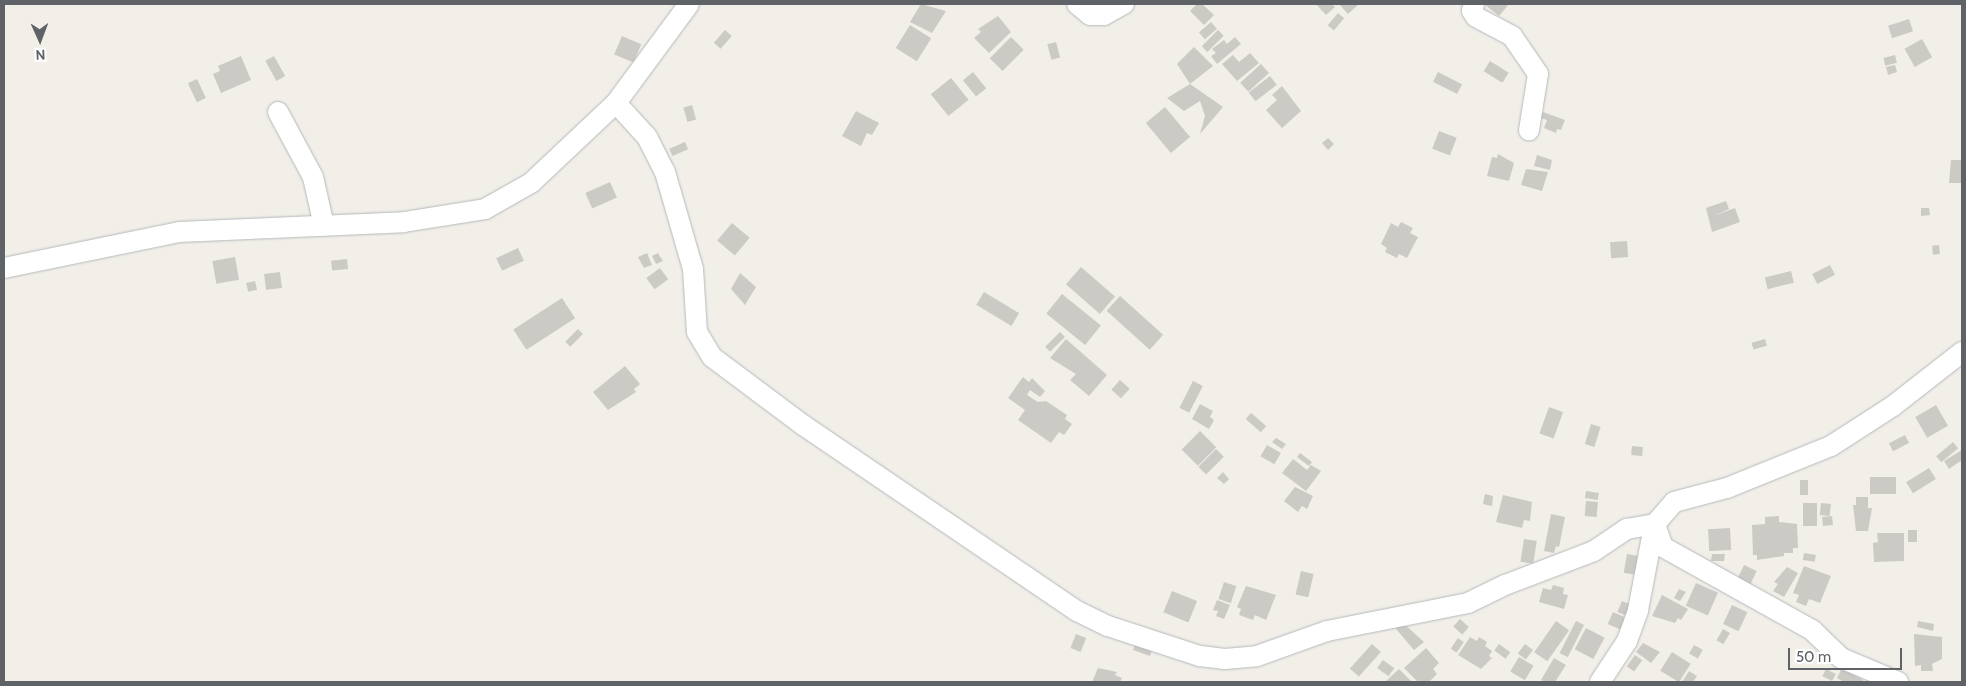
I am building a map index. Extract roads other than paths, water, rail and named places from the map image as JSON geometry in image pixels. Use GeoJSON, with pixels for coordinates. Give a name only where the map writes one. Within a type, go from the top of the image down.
{"type":"FeatureCollection","features":[{"type":"Feature","properties":{"kind":"street"},"geometry":{"type":"LineString","coordinates":[[4,268],[179,232],[214,228],[404,222],[485,209],[531,183],[616,103],[689,4]]}},
{"type":"Feature","properties":{"kind":"street"},"geometry":{"type":"LineString","coordinates":[[1077,4],[1090,15],[1104,15],[1124,4]]}},
{"type":"Feature","properties":{"kind":"street"},"geometry":{"type":"LineString","coordinates":[[1474,4],[1472,11],[1476,17],[1512,36],[1538,74],[1529,130]]}},
{"type":"Feature","properties":{"kind":"street"},"geometry":{"type":"LineString","coordinates":[[616,103],[647,137],[665,172],[693,269],[698,332],[712,357],[840,451],[1094,620],[1200,656],[1225,659],[1258,656],[1327,631],[1468,603],[1505,585],[1594,551],[1627,529],[1655,524]]}},
{"type":"Feature","properties":{"kind":"street"},"geometry":{"type":"LineString","coordinates":[[278,112],[313,177],[324,226]]}},
{"type":"Feature","properties":{"kind":"street"},"geometry":{"type":"LineString","coordinates":[[1600,682],[1627,641],[1638,610],[1655,524],[1674,502],[1736,485],[1831,446],[1893,406],[1962,352]]}},
{"type":"Feature","properties":{"kind":"street"},"geometry":{"type":"LineString","coordinates":[[1655,524],[1663,547],[1812,630],[1841,658],[1898,682]]}}]}
